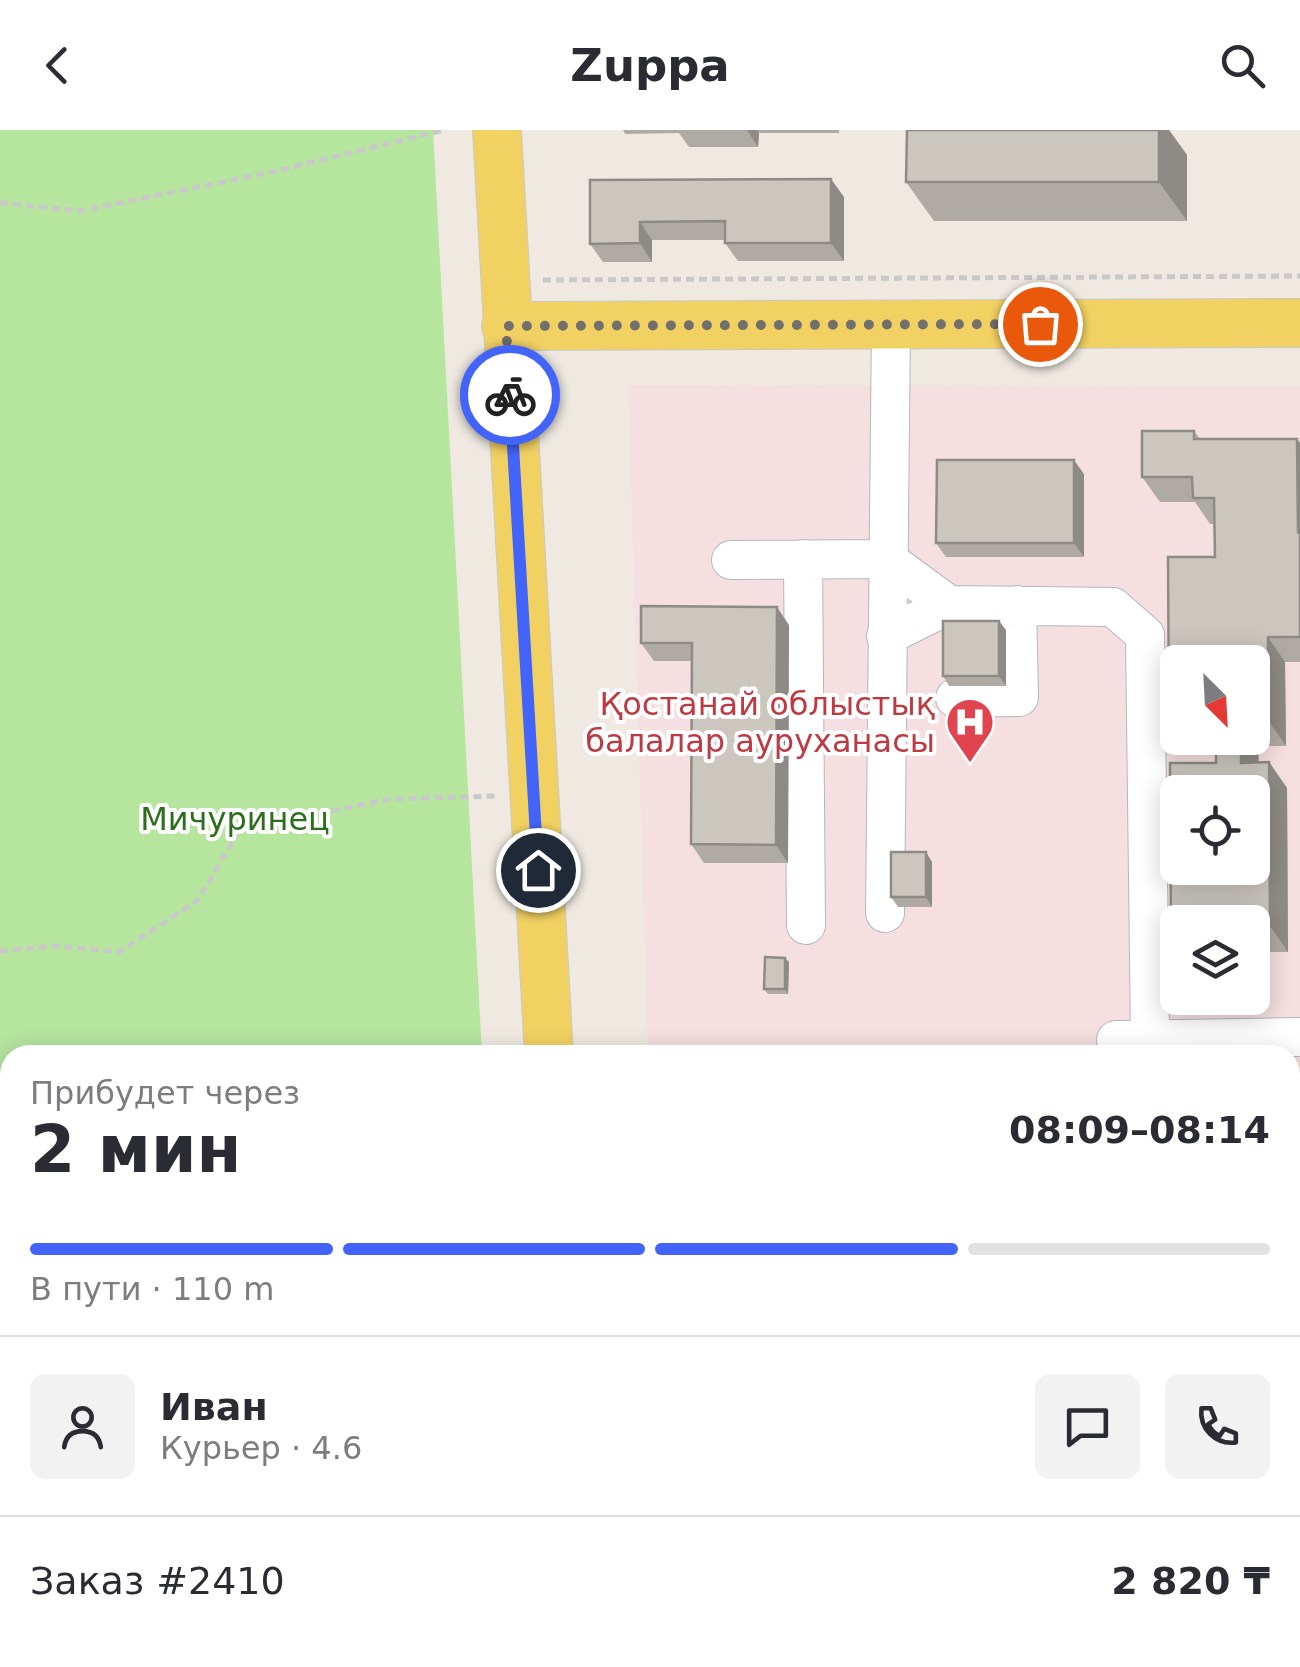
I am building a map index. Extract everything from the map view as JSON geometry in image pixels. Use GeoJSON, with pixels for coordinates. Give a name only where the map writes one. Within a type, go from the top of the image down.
{"type":"FeatureCollection","features":[{"type":"Feature","properties":{"kind":"main road"},"geometry":{"type":"LineString","coordinates":[[498,130],[549,1045]]}},
{"type":"Feature","properties":{"kind":"main road"},"geometry":{"type":"LineString","coordinates":[[505,303],[891,325],[1300,323]]}},
{"type":"Feature","properties":{"kind":"lane"},"geometry":{"type":"LineString","coordinates":[[885,913],[891,325]]}},
{"type":"Feature","properties":{"kind":"lane"},"geometry":{"type":"LineString","coordinates":[[732,560],[886,559],[950,604]]}},
{"type":"Feature","properties":{"kind":"lane"},"geometry":{"type":"LineString","coordinates":[[803,560],[806,925]]}},
{"type":"Feature","properties":{"kind":"lane"},"geometry":{"type":"LineString","coordinates":[[886,636],[950,604],[1113,606],[1145,635],[1133,1040],[1300,1037]]}},
{"type":"Feature","properties":{"kind":"lane"},"geometry":{"type":"LineString","coordinates":[[955,698],[1019,697],[1017,606]]}},
{"type":"Feature","properties":{"kind":"path"},"geometry":{"type":"LineString","coordinates":[[0,203],[80,210],[272,172],[444,130]]}},
{"type":"Feature","properties":{"kind":"path"},"geometry":{"type":"LineString","coordinates":[[505,303],[1300,276]]}},
{"type":"Feature","properties":{"kind":"path"},"geometry":{"type":"LineString","coordinates":[[0,951],[55,946],[118,952],[198,900],[240,830],[390,800],[534,796]]}},
{"type":"Feature","properties":{"kind":"shaded area","name":"Қостанай облыстық балалар ауруханасы"},"geometry":{"type":"Polygon","coordinates":[[[628,385],[1300,386],[1300,1045],[648,1045],[628,385]]]}},
{"type":"Feature","properties":{"kind":"green space","name":"Мичуринец"},"geometry":{"type":"Polygon","coordinates":[[[0,130],[433,130],[481,1045],[0,1045],[0,130]]]}},
{"type":"Feature","properties":{"kind":"building"},"geometry":{"type":"Polygon","coordinates":[[[907,130],[1159,130],[1159,182],[906,182],[907,130]]]}},
{"type":"Feature","properties":{"kind":"building"},"geometry":{"type":"Polygon","coordinates":[[[831,179],[831,243],[725,243],[725,221],[640,222],[640,243],[590,244],[590,180],[831,179]]]}},
{"type":"Feature","properties":{"kind":"building"},"geometry":{"type":"Polygon","coordinates":[[[1142,431],[1194,431],[1194,439],[1297,439],[1300,637],[1268,637],[1268,645],[1169,645],[1168,557],[1215,557],[1214,498],[1193,498],[1192,477],[1142,477],[1142,431]]]}},
{"type":"Feature","properties":{"kind":"building"},"geometry":{"type":"Polygon","coordinates":[[[937,460],[1074,460],[1074,543],[936,543],[937,460]]]}},
{"type":"Feature","properties":{"kind":"building"},"geometry":{"type":"Polygon","coordinates":[[[641,606],[777,607],[776,845],[691,844],[692,643],[641,643],[641,606]]]}},
{"type":"Feature","properties":{"kind":"building"},"geometry":{"type":"Polygon","coordinates":[[[943,621],[999,621],[999,676],[943,676],[943,621]]]}},
{"type":"Feature","properties":{"kind":"building"},"geometry":{"type":"Polygon","coordinates":[[[1216,755],[1241,755],[1241,763],[1269,762],[1269,775],[1170,775],[1170,763],[1216,763],[1216,755]]]}},
{"type":"Feature","properties":{"kind":"building"},"geometry":{"type":"Polygon","coordinates":[[[891,852],[926,852],[926,897],[891,897],[891,852]]]}},
{"type":"Feature","properties":{"kind":"building"},"geometry":{"type":"Polygon","coordinates":[[[1171,885],[1270,885],[1270,905],[1171,905],[1171,885]]]}},
{"type":"Feature","properties":{"kind":"building"},"geometry":{"type":"Polygon","coordinates":[[[765,957],[785,958],[785,989],[764,989],[765,957]]]}},
{"type":"Feature","properties":{"kind":"way so far"},"geometry":{"type":"LineString","coordinates":[[510,395],[506,326],[1040,324]]}},
{"type":"Feature","properties":{"kind":"place","name":"Қостанай облыстық балалар ауруханасы"},"geometry":{"type":"Point","coordinates":[970,764]}},
{"type":"Feature","properties":{"kind":"route"},"geometry":{"type":"LineString","coordinates":[[510,395],[538,870]]}}]}
